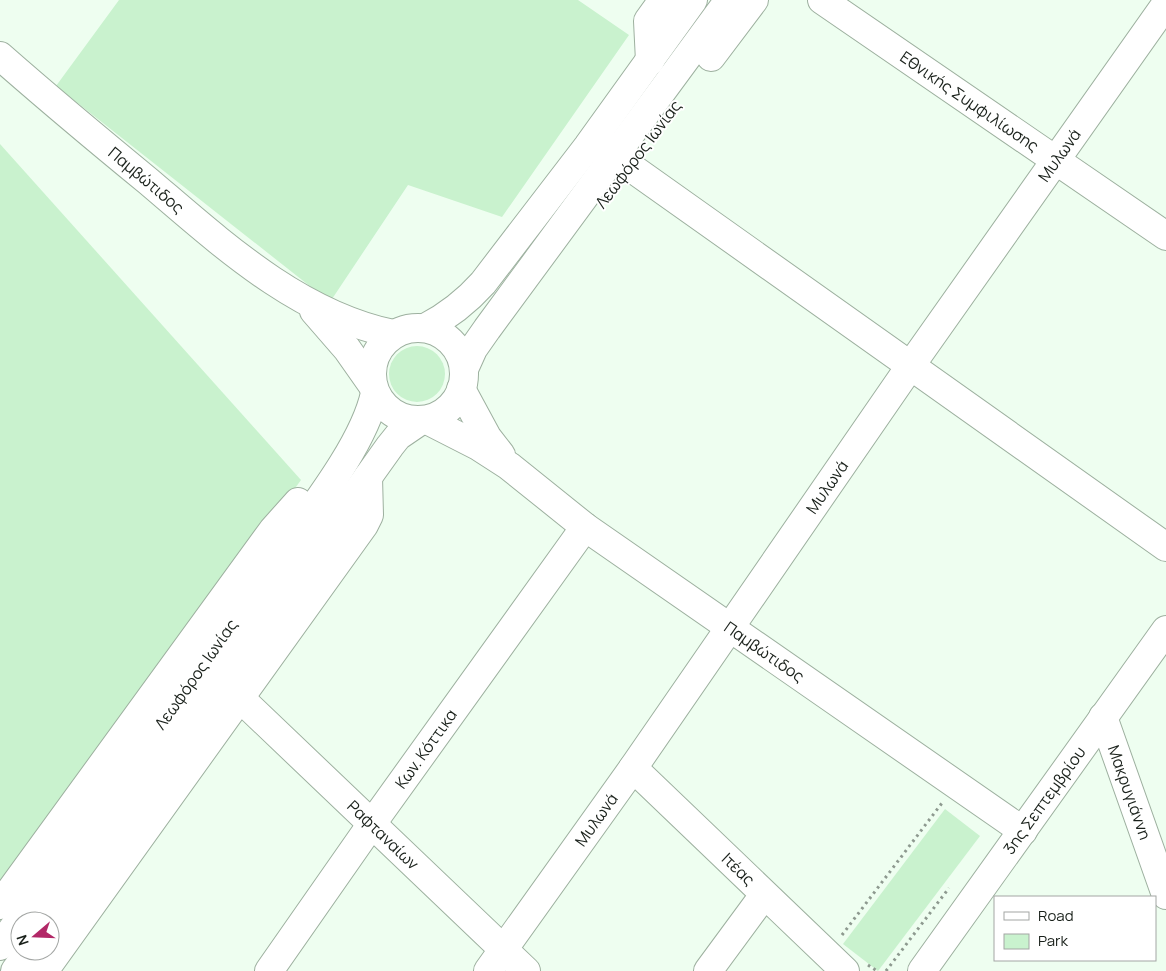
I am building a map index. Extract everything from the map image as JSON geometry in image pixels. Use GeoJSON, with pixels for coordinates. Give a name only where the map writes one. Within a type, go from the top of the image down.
{"type":"FeatureCollection","features":[{"type":"Feature","properties":{"kind":"street"},"geometry":{"type":"LineString","coordinates":[[650,60],[648,21],[663,0]]}},
{"type":"Feature","properties":{"kind":"street"},"geometry":{"type":"LineString","coordinates":[[425,328],[447,316],[468,300],[483,283],[693,0]]}},
{"type":"Feature","properties":{"kind":"street","name":"Λεωφόρος Ιωνίας"},"geometry":{"type":"LineString","coordinates":[[463,379],[473,349],[729,0]]}},
{"type":"Feature","properties":{"kind":"street","name":"Λεωφόρος Ιωνίας"},"geometry":{"type":"LineString","coordinates":[[511,296],[547,275],[754,0]]}},
{"type":"Feature","properties":{"kind":"street","name":"Εθνικής Συμφιλίωσης"},"geometry":{"type":"LineString","coordinates":[[822,0],[1166,236]]}},
{"type":"Feature","properties":{"kind":"street","name":"Μυλωνά"},"geometry":{"type":"LineString","coordinates":[[488,971],[633,768],[910,365],[1166,4]]}},
{"type":"Feature","properties":{"kind":"street","name":"Παμβώτιδος"},"geometry":{"type":"LineString","coordinates":[[0,56],[229,250],[300,298],[331,315],[364,328],[393,334]]}},
{"type":"Feature","properties":{"kind":"street"},"geometry":{"type":"LineString","coordinates":[[629,166],[1166,547]]}},
{"type":"Feature","properties":{"kind":"street","name":"Παμβώτιδος"},"geometry":{"type":"LineString","coordinates":[[300,298],[347,349],[374,389]]}},
{"type":"Feature","properties":{"kind":"street"},"geometry":{"type":"LineString","coordinates":[[425,328],[439,332],[451,342],[460,355],[463,379],[448,409],[424,420],[406,419],[393,414],[382,404],[374,389],[371,371],[374,356],[382,344],[393,334],[403,329],[425,328]]}},
{"type":"Feature","properties":{"kind":"street","name":"Παμβώτιδος"},"geometry":{"type":"LineString","coordinates":[[463,379],[487,437],[509,466]]}},
{"type":"Feature","properties":{"kind":"street","name":"Λεωφόρος Ιωνίας"},"geometry":{"type":"LineString","coordinates":[[0,946],[197,674],[327,485],[364,427],[374,389]]}},
{"type":"Feature","properties":{"kind":"street","name":"Λεωφόρος Ιωνίας"},"geometry":{"type":"LineString","coordinates":[[59,911],[398,436],[424,420]]}},
{"type":"Feature","properties":{"kind":"street","name":"Παμβώτιδος"},"geometry":{"type":"LineString","coordinates":[[424,420],[478,446],[509,466],[585,527],[1023,831]]}},
{"type":"Feature","properties":{"kind":"street"},"geometry":{"type":"LineString","coordinates":[[15,971],[45,965],[364,525],[369,515],[368,477]]}},
{"type":"Feature","properties":{"kind":"street"},"geometry":{"type":"LineString","coordinates":[[0,906],[272,530],[303,497],[327,485]]}},
{"type":"Feature","properties":{"kind":"street","name":"Κων. Κόττικα"},"geometry":{"type":"LineString","coordinates":[[269,971],[371,825],[585,527]]}},
{"type":"Feature","properties":{"kind":"street","name":"3ης Σεπτεμβρίου"},"geometry":{"type":"LineString","coordinates":[[922,971],[1166,630]]}},
{"type":"Feature","properties":{"kind":"street","name":"Ραφταναίων"},"geometry":{"type":"LineString","coordinates":[[240,698],[526,971]]}},
{"type":"Feature","properties":{"kind":"street","name":"Μακρυγιάννη"},"geometry":{"type":"LineString","coordinates":[[1103,718],[1166,895]]}},
{"type":"Feature","properties":{"kind":"street","name":"Ιτέας"},"geometry":{"type":"LineString","coordinates":[[633,768],[764,895],[853,965]]}},
{"type":"Feature","properties":{"kind":"street"},"geometry":{"type":"LineString","coordinates":[[708,971],[764,895]]}},
{"type":"Feature","properties":{"kind":"path"},"geometry":{"type":"LineString","coordinates":[[836,943],[942,803],[950,808]]}},
{"type":"Feature","properties":{"kind":"path"},"geometry":{"type":"LineString","coordinates":[[886,971],[951,885]]}},
{"type":"Feature","properties":{"kind":"path"},"geometry":{"type":"LineString","coordinates":[[853,965],[876,971]]}},
{"type":"Feature","properties":{"kind":"green space"},"geometry":{"type":"Polygon","coordinates":[[[119,0],[578,0],[629,35],[502,217],[408,185],[330,302],[56,86],[119,0]]]}},
{"type":"Feature","properties":{"kind":"green space"},"geometry":{"type":"Polygon","coordinates":[[[0,144],[301,480],[0,893],[0,144]]]}},
{"type":"Feature","properties":{"kind":"green space"},"geometry":{"type":"Polygon","coordinates":[[[417,346],[428,348],[437,354],[443,363],[445,374],[443,385],[437,394],[428,400],[417,402],[406,400],[397,394],[391,385],[389,374],[391,363],[397,354],[406,348],[417,346]]]}},
{"type":"Feature","properties":{"kind":"green space"},"geometry":{"type":"Polygon","coordinates":[[[945,809],[980,836],[878,971],[843,944],[945,809]]]}}]}
